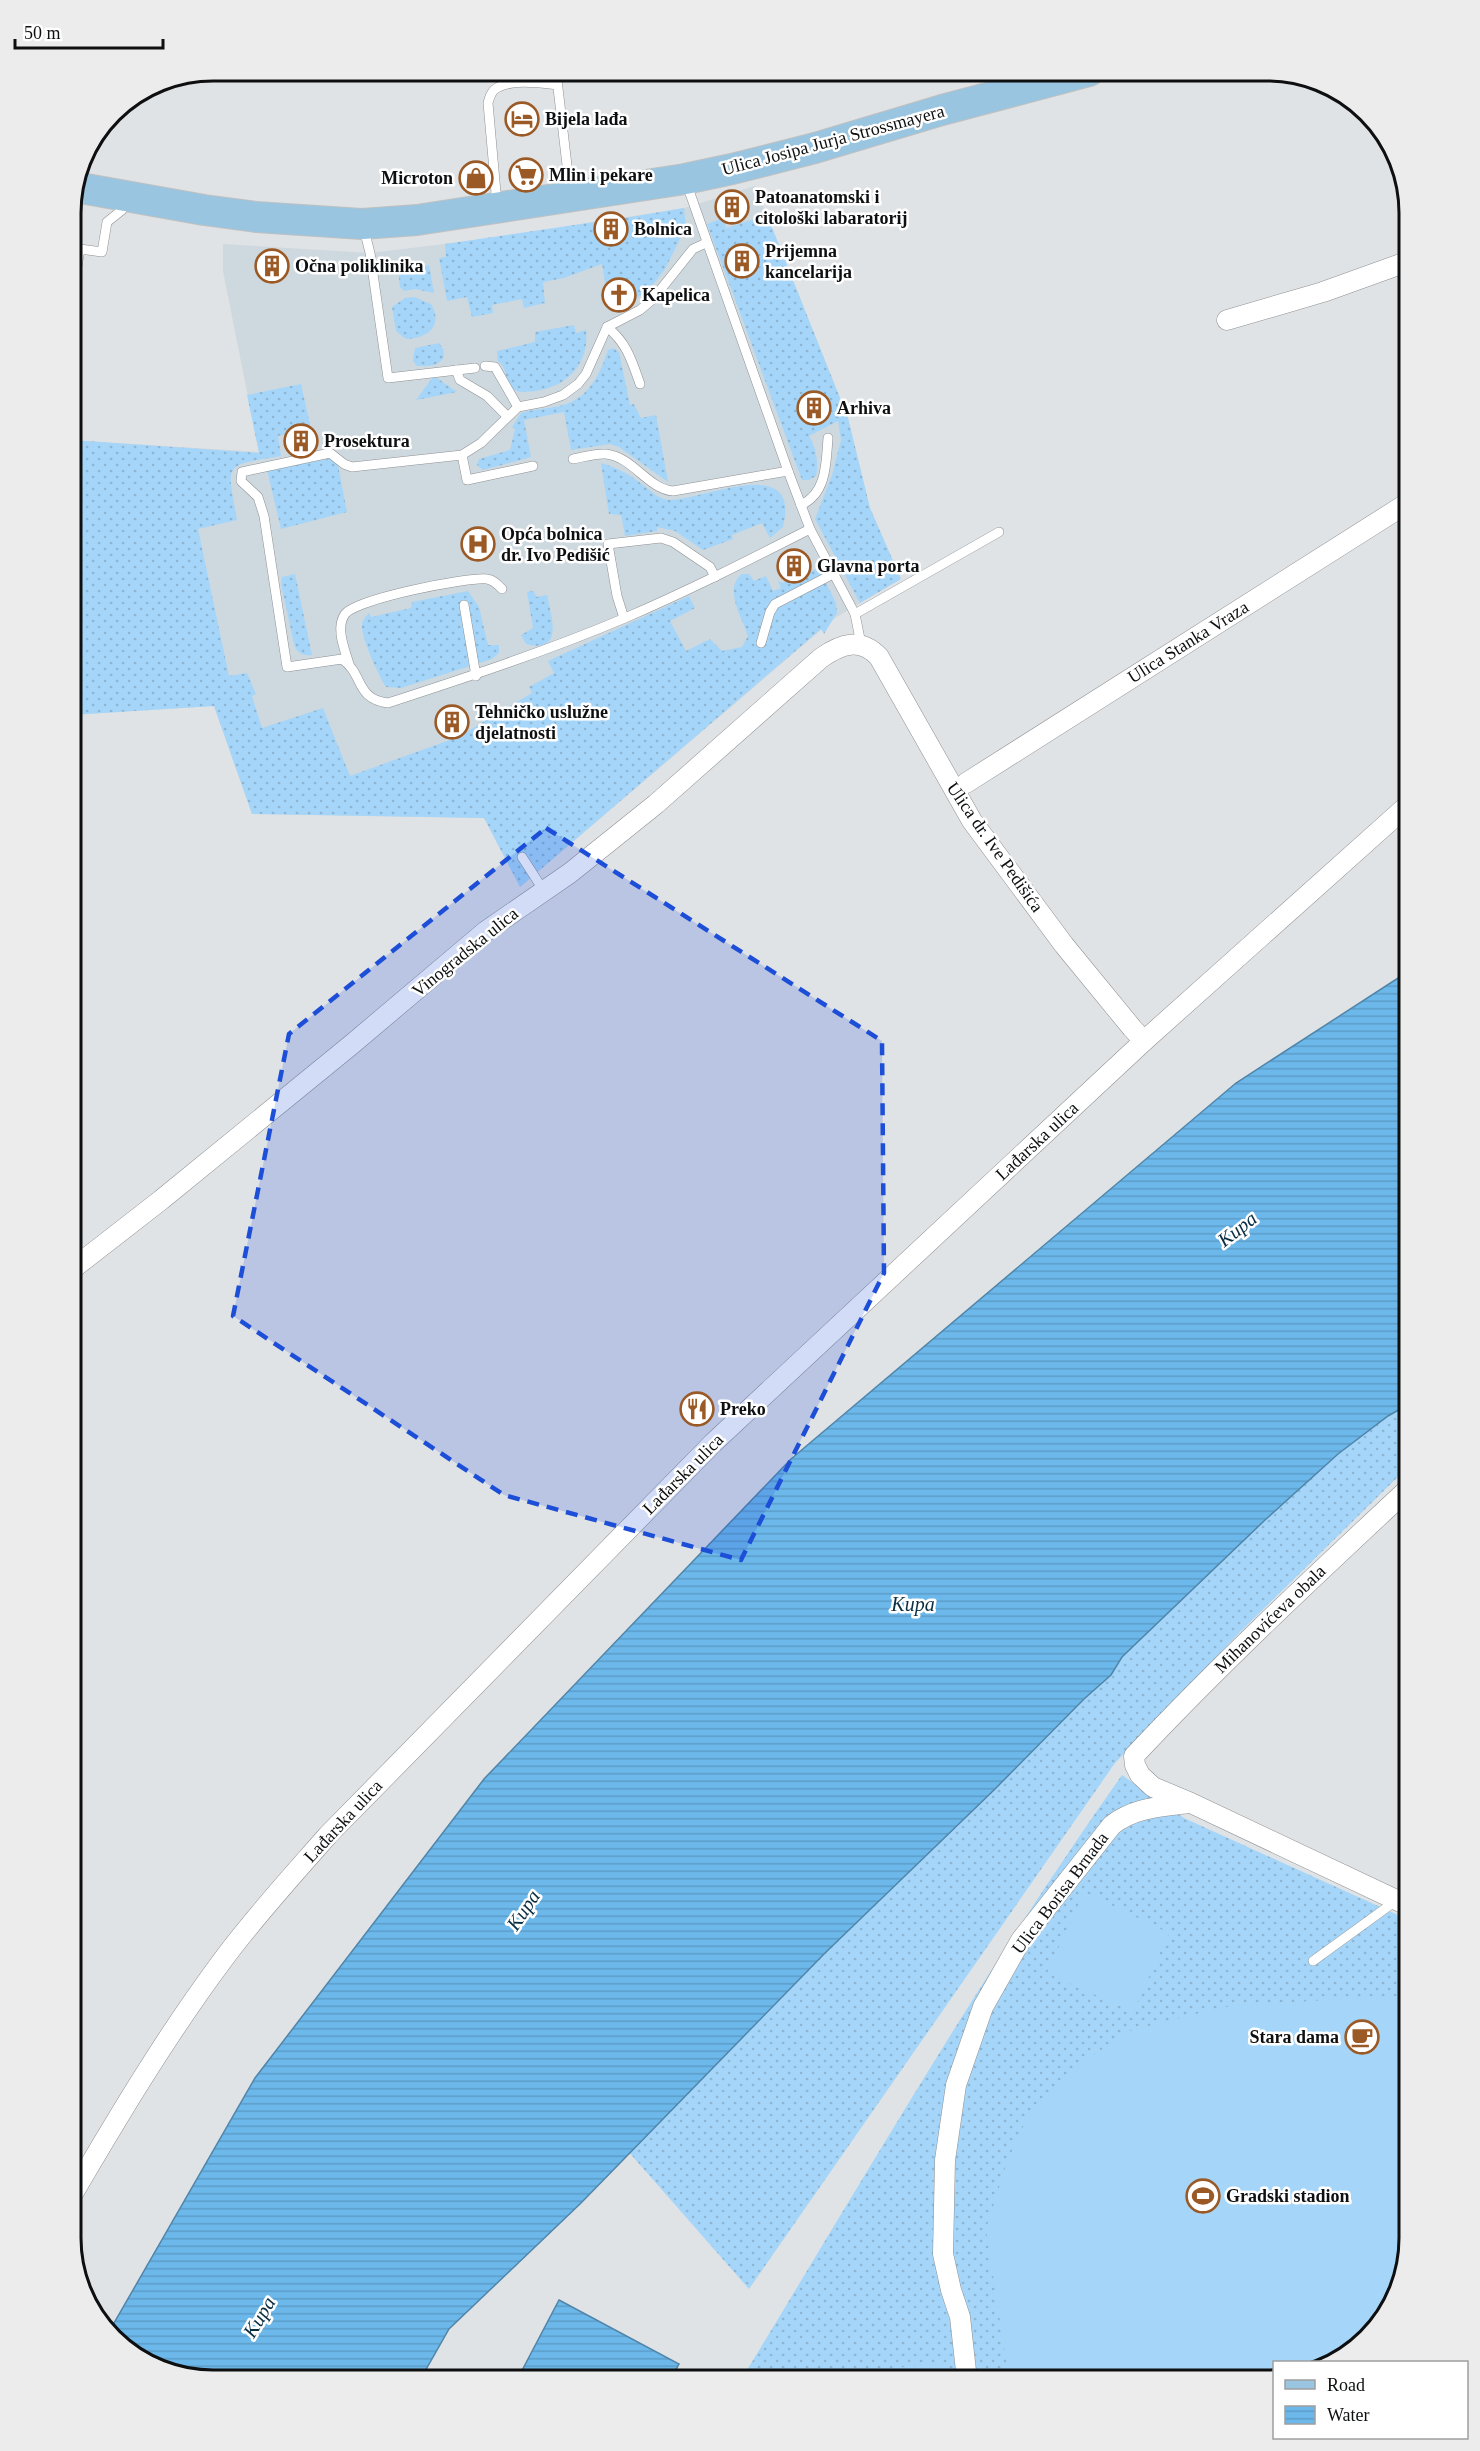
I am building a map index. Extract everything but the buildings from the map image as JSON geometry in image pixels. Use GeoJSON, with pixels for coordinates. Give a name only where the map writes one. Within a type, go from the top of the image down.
{"type":"FeatureCollection","features":[{"type":"Feature","properties":{"kind":"main road","name":"Ulica Josipa Jurja Strossmayera"},"geometry":{"type":"LineString","coordinates":[[83,188],[231,214],[363,224],[417,220],[685,179],[815,148],[1036,81]]}},
{"type":"Feature","properties":{"kind":"street"},"geometry":{"type":"LineString","coordinates":[[1227,320],[1323,292],[1399,265]]}},
{"type":"Feature","properties":{"kind":"street","name":"Ulica Stanka Vraza"},"geometry":{"type":"LineString","coordinates":[[966,783],[1399,509]]}},
{"type":"Feature","properties":{"kind":"street","name":"Vinogradska ulica"},"geometry":{"type":"LineString","coordinates":[[81,1262],[351,1045],[486,931],[544,891],[656,804],[821,658],[839,647],[861,644]]}},
{"type":"Feature","properties":{"kind":"street","name":"Ulica dr. Ive Pedišića"},"geometry":{"type":"LineString","coordinates":[[861,644],[879,657],[954,791],[984,837],[1064,945],[1144,1041]]}},
{"type":"Feature","properties":{"kind":"street","name":"Lađarska ulica"},"geometry":{"type":"LineString","coordinates":[[81,2179],[157,2055],[219,1966],[277,1893],[328,1835],[713,1443],[1144,1041],[1399,814]]}},
{"type":"Feature","properties":{"kind":"street","name":"Mihanovićeva obala"},"geometry":{"type":"LineString","coordinates":[[1191,1803],[1154,1788],[1140,1774],[1135,1765],[1134,1756],[1186,1700],[1399,1498]]}},
{"type":"Feature","properties":{"kind":"street"},"geometry":{"type":"LineString","coordinates":[[1191,1803],[1399,1895]]}},
{"type":"Feature","properties":{"kind":"street","name":"Ulica Borisa Brnada"},"geometry":{"type":"LineString","coordinates":[[966,2370],[960,2317],[951,2290],[944,2254],[945,2160],[956,2085],[983,2007],[1021,1940],[1112,1825],[1125,1815],[1134,1812],[1191,1803]]}},
{"type":"Feature","properties":{"kind":"lane"},"geometry":{"type":"LineString","coordinates":[[557,81],[571,197]]}},
{"type":"Feature","properties":{"kind":"lane"},"geometry":{"type":"LineString","coordinates":[[498,208],[488,103],[490,95],[495,89],[511,84],[557,85]]}},
{"type":"Feature","properties":{"kind":"lane"},"geometry":{"type":"LineString","coordinates":[[685,179],[788,471],[810,529],[855,614],[861,644]]}},
{"type":"Feature","properties":{"kind":"lane"},"geometry":{"type":"LineString","coordinates":[[81,249],[102,252],[107,222],[122,210],[125,196]]}},
{"type":"Feature","properties":{"kind":"lane"},"geometry":{"type":"LineString","coordinates":[[363,224],[370,253],[388,378],[475,368]]}},
{"type":"Feature","properties":{"kind":"lane"},"geometry":{"type":"LineString","coordinates":[[349,664],[342,659],[333,659],[287,667],[264,516],[258,497],[241,481],[242,472],[330,453],[352,467],[462,455],[499,428],[507,416],[518,407],[556,398],[578,384],[586,374],[607,327],[640,310],[653,299],[693,249],[706,243]]}},
{"type":"Feature","properties":{"kind":"lane"},"geometry":{"type":"LineString","coordinates":[[607,327],[628,349],[640,384]]}},
{"type":"Feature","properties":{"kind":"lane"},"geometry":{"type":"LineString","coordinates":[[485,366],[495,367],[501,374],[518,407]]}},
{"type":"Feature","properties":{"kind":"lane"},"geometry":{"type":"LineString","coordinates":[[456,370],[460,380],[487,396],[507,416]]}},
{"type":"Feature","properties":{"kind":"lane"},"geometry":{"type":"LineString","coordinates":[[801,505],[811,500],[819,492],[825,472],[828,438]]}},
{"type":"Feature","properties":{"kind":"lane"},"geometry":{"type":"LineString","coordinates":[[573,459],[597,454],[612,455],[629,464],[664,490],[673,491],[788,471]]}},
{"type":"Feature","properties":{"kind":"lane"},"geometry":{"type":"LineString","coordinates":[[462,455],[467,480],[533,466]]}},
{"type":"Feature","properties":{"kind":"lane"},"geometry":{"type":"LineString","coordinates":[[502,589],[489,579],[472,580],[377,598],[352,607],[344,616],[341,628],[349,664],[366,696],[376,702],[388,703],[476,676],[624,618],[715,577],[810,529]]}},
{"type":"Feature","properties":{"kind":"lane"},"geometry":{"type":"LineString","coordinates":[[855,614],[999,532]]}},
{"type":"Feature","properties":{"kind":"lane"},"geometry":{"type":"LineString","coordinates":[[624,618],[616,596],[608,544],[660,538],[673,542],[710,567],[715,577]]}},
{"type":"Feature","properties":{"kind":"lane"},"geometry":{"type":"LineString","coordinates":[[761,643],[770,612],[775,604],[833,574]]}},
{"type":"Feature","properties":{"kind":"lane"},"geometry":{"type":"LineString","coordinates":[[464,605],[476,676]]}},
{"type":"Feature","properties":{"kind":"lane"},"geometry":{"type":"LineString","coordinates":[[522,857],[544,891]]}},
{"type":"Feature","properties":{"kind":"lane"},"geometry":{"type":"LineString","coordinates":[[1313,1961],[1399,1902]]}},
{"type":"Feature","properties":{"kind":"highlighted area"},"geometry":{"type":"Polygon","coordinates":[[[546,828],[882,1041],[884,1273],[741,1560],[504,1495],[233,1316],[289,1034],[546,828]]]}},
{"type":"Feature","properties":{"kind":"shaded area","name":"Opća bolnica dr. Ivo Pedišić"},"geometry":{"type":"Polygon","coordinates":[[[755,186],[848,418],[870,508],[901,579],[835,618],[520,887],[484,818],[252,814],[214,706],[81,714],[81,441],[259,452],[223,271],[223,244],[370,253],[494,238],[684,208],[755,186]]]}},
{"type":"Feature","properties":{"kind":"shaded area"},"geometry":{"type":"Polygon","coordinates":[[[684,208],[686,227],[665,269],[647,292],[631,301],[629,284],[606,288],[602,264],[564,278],[543,282],[545,303],[524,308],[522,299],[492,305],[493,313],[472,317],[467,297],[447,301],[439,258],[446,257],[445,244],[601,221],[604,239],[621,236],[619,219],[684,208]]]}},
{"type":"Feature","properties":{"kind":"shaded area"},"geometry":{"type":"Polygon","coordinates":[[[767,215],[848,418],[870,508],[901,579],[860,603],[815,519],[832,475],[841,440],[838,421],[809,436],[816,455],[817,471],[816,476],[809,480],[802,480],[707,224],[723,218],[726,228],[767,215]]]}},
{"type":"Feature","properties":{"kind":"shaded area"},"geometry":{"type":"Polygon","coordinates":[[[429,265],[434,293],[415,289],[404,291],[400,287],[398,270],[429,265]]]}},
{"type":"Feature","properties":{"kind":"shaded area"},"geometry":{"type":"Polygon","coordinates":[[[414,297],[431,304],[436,318],[427,333],[406,339],[396,331],[392,307],[405,298],[414,297]]]}},
{"type":"Feature","properties":{"kind":"shaded area"},"geometry":{"type":"Polygon","coordinates":[[[574,325],[576,333],[586,330],[586,342],[580,363],[566,379],[547,389],[536,391],[517,391],[510,386],[498,361],[497,351],[535,342],[535,332],[574,325]]]}},
{"type":"Feature","properties":{"kind":"shaded area"},"geometry":{"type":"Polygon","coordinates":[[[439,343],[444,357],[439,363],[417,366],[413,361],[415,348],[439,343]]]}},
{"type":"Feature","properties":{"kind":"shaded area"},"geometry":{"type":"Polygon","coordinates":[[[613,348],[619,352],[630,405],[634,404],[641,418],[656,415],[668,482],[619,447],[610,444],[571,450],[564,412],[524,420],[531,457],[483,470],[477,465],[479,459],[510,450],[515,429],[512,427],[521,413],[563,405],[583,394],[598,374],[608,350],[613,348]]]}},
{"type":"Feature","properties":{"kind":"shaded area"},"geometry":{"type":"Polygon","coordinates":[[[433,377],[457,392],[416,400],[433,377]]]}},
{"type":"Feature","properties":{"kind":"shaded area"},"geometry":{"type":"Polygon","coordinates":[[[301,384],[311,429],[278,436],[281,456],[248,462],[233,470],[231,487],[237,520],[198,529],[229,676],[247,673],[256,694],[252,696],[262,728],[323,708],[350,776],[458,737],[532,693],[529,687],[554,673],[548,661],[689,596],[695,608],[670,621],[686,651],[710,639],[722,651],[742,647],[748,636],[738,612],[734,587],[742,574],[749,574],[754,581],[766,576],[773,591],[781,588],[778,581],[782,583],[806,571],[819,569],[836,603],[837,613],[824,634],[821,629],[520,887],[484,818],[252,814],[214,706],[81,714],[81,441],[259,453],[247,395],[301,384]]]}},
{"type":"Feature","properties":{"kind":"shaded area"},"geometry":{"type":"Polygon","coordinates":[[[333,459],[338,465],[347,512],[281,529],[267,470],[333,459]]]}},
{"type":"Feature","properties":{"kind":"shaded area"},"geometry":{"type":"Polygon","coordinates":[[[601,463],[616,468],[657,496],[670,500],[746,485],[765,485],[778,491],[785,504],[783,527],[770,538],[762,523],[732,535],[733,539],[703,550],[675,531],[657,527],[657,531],[625,536],[621,515],[609,514],[601,463]]]}},
{"type":"Feature","properties":{"kind":"shaded area"},"geometry":{"type":"Polygon","coordinates":[[[295,574],[312,655],[300,653],[295,647],[281,584],[282,577],[295,574]]]}},
{"type":"Feature","properties":{"kind":"shaded area"},"geometry":{"type":"Polygon","coordinates":[[[468,591],[479,607],[488,645],[499,645],[499,653],[492,659],[401,688],[386,687],[364,639],[362,625],[365,617],[369,613],[371,617],[411,608],[412,602],[468,591]]]}},
{"type":"Feature","properties":{"kind":"shaded area"},"geometry":{"type":"Polygon","coordinates":[[[534,591],[536,597],[547,595],[553,631],[546,644],[538,646],[526,644],[521,635],[533,628],[527,592],[534,591]]]}},
{"type":"Feature","properties":{"kind":"shaded area"},"geometry":{"type":"Polygon","coordinates":[[[1399,1223],[1399,1476],[1239,1633],[1115,1763],[749,2289],[576,2092],[1399,1223]]]}},
{"type":"Feature","properties":{"kind":"shaded area"},"geometry":{"type":"Polygon","coordinates":[[[1122,1775],[1184,1818],[1399,1915],[1399,2238],[1395,2272],[1381,2304],[1360,2331],[1340,2348],[1314,2361],[1273,2361],[1273,2370],[747,2370],[974,1998],[1122,1775]]]}},
{"type":"Feature","properties":{"kind":"shaded area"},"geometry":{"type":"Polygon","coordinates":[[[1084,1892],[1169,1933],[1133,2012],[1047,1973],[1084,1892]]]}},
{"type":"Feature","properties":{"kind":"shaded area","name":"Gradski stadion"},"geometry":{"type":"Polygon","coordinates":[[[1386,1996],[1399,1997],[1399,2238],[1395,2272],[1381,2304],[1360,2331],[1340,2348],[1314,2361],[1273,2361],[1273,2370],[1007,2370],[986,2229],[1007,2162],[1031,2109],[1077,2066],[1129,2031],[1223,2007],[1386,1996]]]}},
{"type":"Feature","properties":{"kind":"shaded area"},"geometry":{"type":"Polygon","coordinates":[[[944,2363],[944,2370],[876,2370],[944,2363]]]}},
{"type":"Feature","properties":{"kind":"water","name":"Kupa"},"geometry":{"type":"Polygon","coordinates":[[[1399,977],[1399,1410],[1338,1454],[1265,1520],[1122,1657],[1111,1675],[824,1954],[581,2203],[449,2329],[426,2370],[204,2370],[170,2363],[140,2348],[126,2337],[113,2324],[255,2078],[484,1779],[791,1459],[1236,1083],[1399,977]]]}},
{"type":"Feature","properties":{"kind":"water"},"geometry":{"type":"Polygon","coordinates":[[[559,2300],[679,2364],[676,2370],[522,2370],[559,2300]]]}},
{"type":"Feature","properties":{"kind":"place","name":"Bijela lađa"},"geometry":{"type":"Point","coordinates":[522,119]}},
{"type":"Feature","properties":{"kind":"place","name":"Mlin i pekare"},"geometry":{"type":"Point","coordinates":[526,175]}},
{"type":"Feature","properties":{"kind":"place","name":"Microton"},"geometry":{"type":"Point","coordinates":[476,178]}},
{"type":"Feature","properties":{"kind":"place","name":"Patoanatomski i citološki labaratorij"},"geometry":{"type":"Point","coordinates":[732,207]}},
{"type":"Feature","properties":{"kind":"place","name":"Bolnica"},"geometry":{"type":"Point","coordinates":[611,229]}},
{"type":"Feature","properties":{"kind":"place","name":"Prijemna kancelarija"},"geometry":{"type":"Point","coordinates":[742,261]}},
{"type":"Feature","properties":{"kind":"place","name":"Očna poliklinika"},"geometry":{"type":"Point","coordinates":[272,266]}},
{"type":"Feature","properties":{"kind":"place","name":"Kapelica"},"geometry":{"type":"Point","coordinates":[619,295]}},
{"type":"Feature","properties":{"kind":"place","name":"Arhiva"},"geometry":{"type":"Point","coordinates":[814,408]}},
{"type":"Feature","properties":{"kind":"place","name":"Prosektura"},"geometry":{"type":"Point","coordinates":[301,441]}},
{"type":"Feature","properties":{"kind":"place","name":"Opća bolnica dr. Ivo Pedišić"},"geometry":{"type":"Point","coordinates":[478,544]}},
{"type":"Feature","properties":{"kind":"place","name":"Glavna porta"},"geometry":{"type":"Point","coordinates":[794,566]}},
{"type":"Feature","properties":{"kind":"place","name":"Tehničko uslužne djelatnosti"},"geometry":{"type":"Point","coordinates":[452,722]}},
{"type":"Feature","properties":{"kind":"place","name":"Preko"},"geometry":{"type":"Point","coordinates":[697,1409]}},
{"type":"Feature","properties":{"kind":"place","name":"Stara dama"},"geometry":{"type":"Point","coordinates":[1362,2037]}},
{"type":"Feature","properties":{"kind":"place","name":"Gradski stadion"},"geometry":{"type":"Point","coordinates":[1203,2196]}}]}
